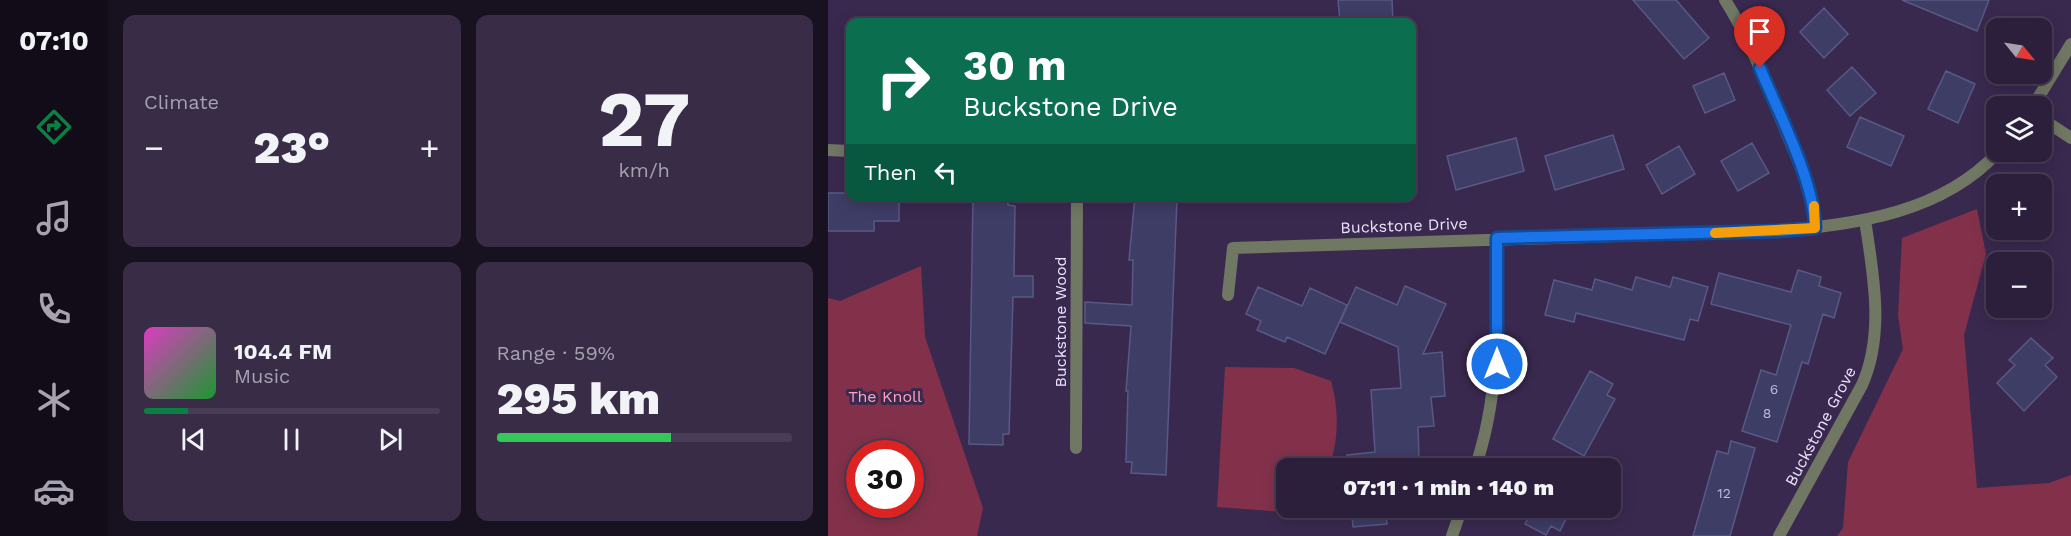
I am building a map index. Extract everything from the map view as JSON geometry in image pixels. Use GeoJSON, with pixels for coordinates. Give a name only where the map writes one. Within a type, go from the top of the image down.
{"type":"FeatureCollection","features":[{"type":"Feature","properties":{"kind":"street"},"geometry":{"type":"LineString","coordinates":[[1725,0],[1760,68],[1804,176],[1812,199],[1815,228]]}},
{"type":"Feature","properties":{"kind":"street"},"geometry":{"type":"LineString","coordinates":[[2039,96],[2071,44]]}},
{"type":"Feature","properties":{"kind":"street"},"geometry":{"type":"LineString","coordinates":[[2052,126],[2071,138]]}},
{"type":"Feature","properties":{"kind":"street"},"geometry":{"type":"LineString","coordinates":[[828,150],[846,151]]}},
{"type":"Feature","properties":{"kind":"street","name":"Buckstone Drive"},"geometry":{"type":"LineString","coordinates":[[1228,295],[1233,248],[1815,228],[1865,220],[1912,207],[1945,193],[1987,162]]}},
{"type":"Feature","properties":{"kind":"street","name":"Buckstone Wood"},"geometry":{"type":"LineString","coordinates":[[1076,448],[1077,201]]}},
{"type":"Feature","properties":{"kind":"street","name":"Buckstone Grove"},"geometry":{"type":"LineString","coordinates":[[1779,536],[1862,385],[1872,359],[1875,305],[1865,220]]}},
{"type":"Feature","properties":{"kind":"street"},"geometry":{"type":"LineString","coordinates":[[1478,458],[1486,435],[1495,388],[1497,238]]}},
{"type":"Feature","properties":{"kind":"street"},"geometry":{"type":"LineString","coordinates":[[1452,536],[1458,518]]}},
{"type":"Feature","properties":{"kind":"green space"},"geometry":{"type":"Polygon","coordinates":[[[1977,209],[1986,254],[1964,335],[1977,488],[2049,483],[2071,475],[2071,536],[1837,536],[1843,528],[1848,462],[1903,349],[1898,315],[1902,238],[1977,209]]]}},
{"type":"Feature","properties":{"kind":"green space","name":"The Knoll"},"geometry":{"type":"Polygon","coordinates":[[[921,266],[925,337],[983,508],[977,536],[828,536],[828,298],[840,301],[921,266]]]}},
{"type":"Feature","properties":{"kind":"green space"},"geometry":{"type":"Polygon","coordinates":[[[1225,367],[1294,368],[1331,381],[1337,424],[1332,458],[1276,458],[1276,511],[1217,507],[1225,367]]]}},
{"type":"Feature","properties":{"kind":"building"},"geometry":{"type":"Polygon","coordinates":[[[1338,0],[1392,0],[1393,18],[1340,18],[1338,0]]]}},
{"type":"Feature","properties":{"kind":"building"},"geometry":{"type":"Polygon","coordinates":[[[1633,0],[1676,0],[1709,38],[1684,59],[1633,0]]]}},
{"type":"Feature","properties":{"kind":"building"},"geometry":{"type":"Polygon","coordinates":[[[1902,0],[1989,0],[1977,31],[1902,0]]]}},
{"type":"Feature","properties":{"kind":"building"},"geometry":{"type":"Polygon","coordinates":[[[1824,8],[1848,34],[1824,58],[1800,32],[1824,8]]]}},
{"type":"Feature","properties":{"kind":"building"},"geometry":{"type":"Polygon","coordinates":[[[1852,67],[1876,93],[1850,116],[1827,90],[1852,67]]]}},
{"type":"Feature","properties":{"kind":"building"},"geometry":{"type":"Polygon","coordinates":[[[1946,71],[1975,84],[1958,123],[1928,109],[1946,71]]]}},
{"type":"Feature","properties":{"kind":"building"},"geometry":{"type":"Polygon","coordinates":[[[1724,73],[1735,100],[1705,113],[1693,86],[1724,73]]]}},
{"type":"Feature","properties":{"kind":"building"},"geometry":{"type":"Polygon","coordinates":[[[1860,117],[1904,136],[1891,166],[1847,147],[1860,117]]]}},
{"type":"Feature","properties":{"kind":"building"},"geometry":{"type":"Polygon","coordinates":[[[1613,135],[1624,169],[1555,190],[1545,156],[1613,135]]]}},
{"type":"Feature","properties":{"kind":"building"},"geometry":{"type":"Polygon","coordinates":[[[1516,138],[1524,171],[1456,190],[1447,156],[1516,138]]]}},
{"type":"Feature","properties":{"kind":"building"},"geometry":{"type":"Polygon","coordinates":[[[1752,143],[1769,173],[1738,191],[1721,161],[1752,143]]]}},
{"type":"Feature","properties":{"kind":"building"},"geometry":{"type":"Polygon","coordinates":[[[1679,146],[1695,174],[1662,194],[1646,165],[1679,146]]]}},
{"type":"Feature","properties":{"kind":"building"},"geometry":{"type":"Polygon","coordinates":[[[828,193],[846,193],[846,201],[899,201],[899,221],[874,221],[874,231],[828,231],[828,193]]]}},
{"type":"Feature","properties":{"kind":"building"},"geometry":{"type":"Polygon","coordinates":[[[973,201],[1008,201],[1008,205],[1015,206],[1014,276],[1033,276],[1033,297],[1013,297],[1009,434],[1003,434],[1003,445],[969,444],[973,201]]]}},
{"type":"Feature","properties":{"kind":"building"},"geometry":{"type":"Polygon","coordinates":[[[1135,201],[1177,201],[1166,475],[1131,473],[1132,462],[1126,462],[1128,391],[1126,391],[1131,326],[1085,323],[1085,302],[1132,305],[1133,260],[1129,260],[1135,201]]]}},
{"type":"Feature","properties":{"kind":"building"},"geometry":{"type":"Polygon","coordinates":[[[1798,270],[1821,277],[1819,286],[1841,293],[1834,318],[1823,314],[1808,364],[1802,362],[1777,442],[1742,431],[1761,370],[1776,375],[1791,325],[1711,304],[1719,273],[1791,292],[1798,270]]]}},
{"type":"Feature","properties":{"kind":"building"},"geometry":{"type":"Polygon","coordinates":[[[1636,277],[1670,287],[1673,277],[1708,287],[1698,321],[1690,319],[1684,340],[1576,313],[1574,322],[1545,315],[1554,280],[1592,290],[1595,279],[1632,290],[1636,277]]]}},
{"type":"Feature","properties":{"kind":"building"},"geometry":{"type":"Polygon","coordinates":[[[1405,286],[1446,304],[1423,354],[1442,352],[1445,396],[1431,397],[1434,426],[1418,427],[1419,458],[1347,458],[1347,455],[1375,452],[1371,390],[1401,388],[1398,347],[1340,322],[1356,287],[1397,305],[1405,286]]]}},
{"type":"Feature","properties":{"kind":"building"},"geometry":{"type":"Polygon","coordinates":[[[1258,287],[1302,306],[1310,288],[1347,305],[1325,354],[1287,337],[1285,342],[1257,330],[1261,321],[1246,314],[1258,287]]]}},
{"type":"Feature","properties":{"kind":"building"},"geometry":{"type":"Polygon","coordinates":[[[2031,338],[2053,358],[2045,365],[2057,377],[2024,411],[1997,383],[2015,365],[2009,360],[2031,338]]]}},
{"type":"Feature","properties":{"kind":"building"},"geometry":{"type":"Polygon","coordinates":[[[1590,371],[1613,384],[1607,395],[1615,399],[1584,456],[1553,439],[1590,371]]]}},
{"type":"Feature","properties":{"kind":"building"},"geometry":{"type":"Polygon","coordinates":[[[1731,441],[1755,448],[1730,536],[1693,536],[1717,451],[1728,454],[1731,441]]]}},
{"type":"Feature","properties":{"kind":"building"},"geometry":{"type":"Polygon","coordinates":[[[1352,518],[1386,518],[1387,524],[1353,527],[1352,518]]]}},
{"type":"Feature","properties":{"kind":"building"},"geometry":{"type":"Polygon","coordinates":[[[1528,518],[1566,518],[1560,531],[1551,526],[1546,535],[1525,524],[1528,518]]]}},
{"type":"Feature","properties":{"kind":"slow traffic"},"geometry":{"type":"LineString","coordinates":[[1715,233],[1815,228],[1814,206]]}},
{"type":"Feature","properties":{"kind":"route"},"geometry":{"type":"LineString","coordinates":[[1497,364],[1497,238],[1778,231],[1815,228],[1815,212],[1808,187],[1760,68]]}}]}
